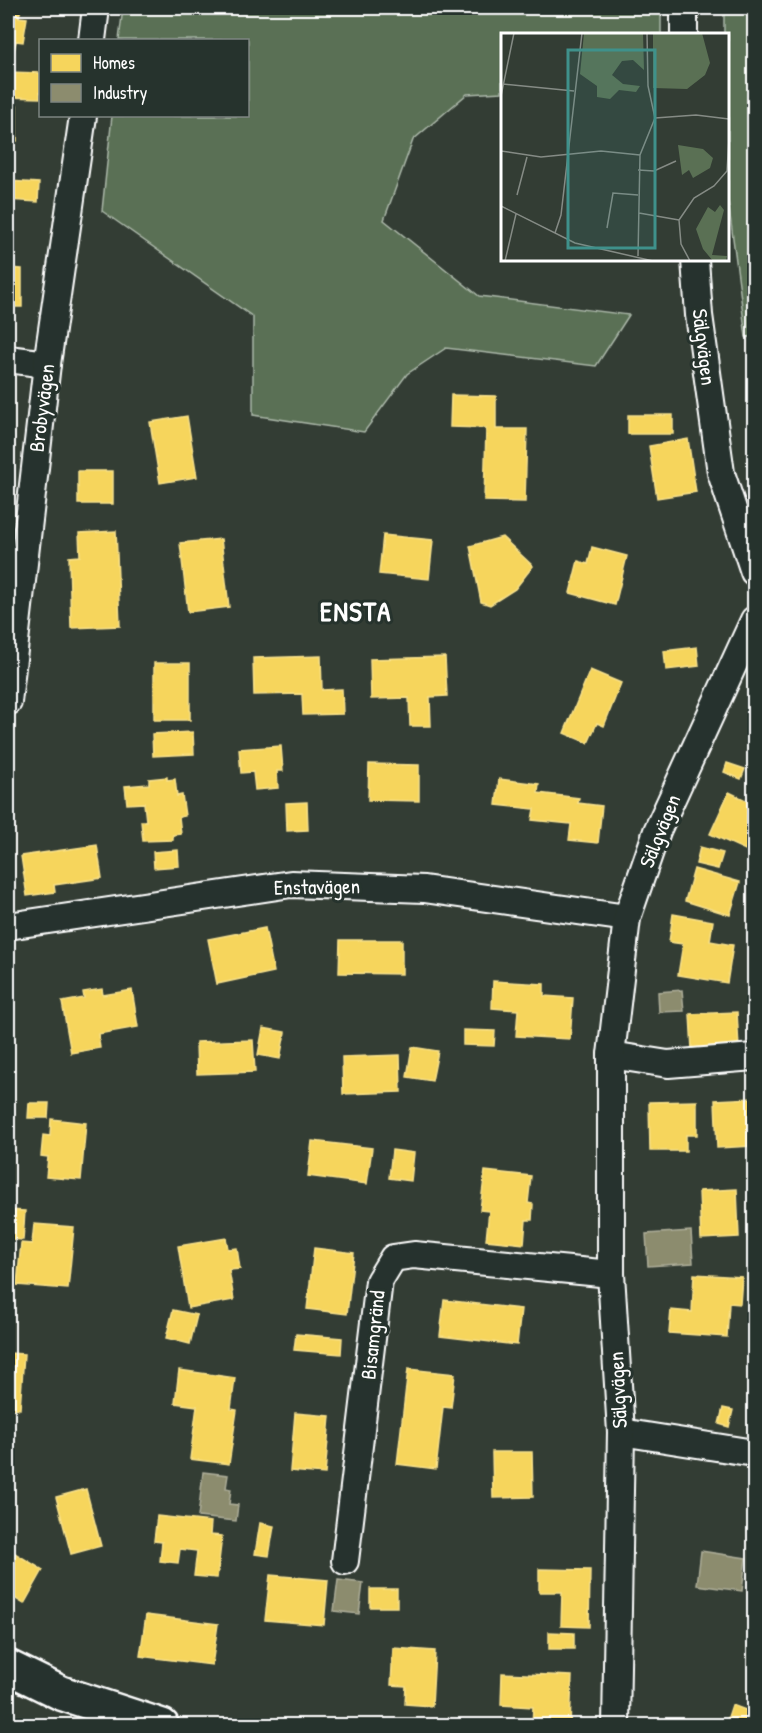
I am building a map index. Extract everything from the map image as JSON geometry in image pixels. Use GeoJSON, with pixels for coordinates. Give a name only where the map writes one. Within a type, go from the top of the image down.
{"type":"FeatureCollection","features":[{"type":"Feature","properties":{"kind":"street"},"geometry":{"type":"LineString","coordinates":[[92,39],[96,8]]}},
{"type":"Feature","properties":{"kind":"street"},"geometry":{"type":"LineString","coordinates":[[684,8],[684,33]]}},
{"type":"Feature","properties":{"kind":"street","name":"Brobyvägen"},"geometry":{"type":"LineString","coordinates":[[8,702],[47,364],[83,117]]}},
{"type":"Feature","properties":{"kind":"street","name":"Sälgvägen"},"geometry":{"type":"LineString","coordinates":[[695,261],[699,315],[721,473],[754,572]]}},
{"type":"Feature","properties":{"kind":"street"},"geometry":{"type":"LineString","coordinates":[[8,359],[47,364]]}},
{"type":"Feature","properties":{"kind":"street","name":"Sälgvägen"},"geometry":{"type":"LineString","coordinates":[[616,1725],[621,1432],[611,1274],[612,1055],[627,918],[657,831],[754,620]]}},
{"type":"Feature","properties":{"kind":"street","name":"Enstavägen"},"geometry":{"type":"LineString","coordinates":[[8,926],[291,884],[423,889],[627,918]]}},
{"type":"Feature","properties":{"kind":"street"},"geometry":{"type":"LineString","coordinates":[[612,1055],[668,1064],[754,1057]]}},
{"type":"Feature","properties":{"kind":"street","name":"Bisamgränd"},"geometry":{"type":"LineString","coordinates":[[345,1561],[379,1281],[393,1258],[414,1255],[611,1274]]}},
{"type":"Feature","properties":{"kind":"street"},"geometry":{"type":"LineString","coordinates":[[621,1432],[754,1453]]}},
{"type":"Feature","properties":{"kind":"street"},"geometry":{"type":"LineString","coordinates":[[8,1668],[61,1693],[162,1725]]}},
{"type":"Feature","properties":{"kind":"green space"},"geometry":{"type":"Polygon","coordinates":[[[123,8],[661,8],[661,33],[501,33],[501,92],[467,94],[413,140],[384,220],[479,296],[629,315],[596,366],[446,348],[407,374],[364,432],[253,415],[253,317],[102,211],[112,117],[249,117],[249,39],[119,39],[123,8]]]}},
{"type":"Feature","properties":{"kind":"green space"},"geometry":{"type":"Polygon","coordinates":[[[724,8],[754,8],[754,337],[746,337],[729,208],[729,33],[724,33],[724,8]]]}},
{"type":"Feature","properties":{"kind":"building: Homes"},"geometry":{"type":"Polygon","coordinates":[[[8,8],[21,8],[19,17],[27,18],[23,42],[16,41],[13,55],[8,54],[8,8]]]}},
{"type":"Feature","properties":{"kind":"building: Homes"},"geometry":{"type":"Polygon","coordinates":[[[8,72],[39,73],[39,98],[8,97],[8,72]]]}},
{"type":"Feature","properties":{"kind":"building: Homes"},"geometry":{"type":"Polygon","coordinates":[[[8,106],[17,106],[17,141],[8,141],[8,106]]]}},
{"type":"Feature","properties":{"kind":"building: Homes"},"geometry":{"type":"Polygon","coordinates":[[[8,181],[39,183],[38,202],[8,200],[8,181]]]}},
{"type":"Feature","properties":{"kind":"building: Homes"},"geometry":{"type":"Polygon","coordinates":[[[8,268],[22,269],[22,307],[8,307],[8,268]]]}},
{"type":"Feature","properties":{"kind":"building: Homes"},"geometry":{"type":"Polygon","coordinates":[[[451,395],[496,396],[496,429],[527,429],[525,502],[484,501],[486,428],[450,427],[451,395]]]}},
{"type":"Feature","properties":{"kind":"building: Homes"},"geometry":{"type":"Polygon","coordinates":[[[628,415],[673,415],[673,434],[628,434],[628,415]]]}},
{"type":"Feature","properties":{"kind":"building: Homes"},"geometry":{"type":"Polygon","coordinates":[[[187,416],[197,477],[160,483],[150,422],[187,416]]]}},
{"type":"Feature","properties":{"kind":"building: Homes"},"geometry":{"type":"Polygon","coordinates":[[[688,439],[696,492],[657,498],[649,446],[688,439]]]}},
{"type":"Feature","properties":{"kind":"building: Homes"},"geometry":{"type":"Polygon","coordinates":[[[78,471],[113,471],[113,504],[78,504],[78,471]]]}},
{"type":"Feature","properties":{"kind":"building: Homes"},"geometry":{"type":"Polygon","coordinates":[[[116,531],[120,626],[71,628],[69,557],[80,556],[79,533],[116,531]]]}},
{"type":"Feature","properties":{"kind":"building: Homes"},"geometry":{"type":"Polygon","coordinates":[[[383,535],[433,540],[429,579],[379,574],[383,535]]]}},
{"type":"Feature","properties":{"kind":"building: Homes"},"geometry":{"type":"Polygon","coordinates":[[[502,537],[533,566],[515,589],[490,605],[481,602],[470,546],[502,537]]]}},
{"type":"Feature","properties":{"kind":"building: Homes"},"geometry":{"type":"Polygon","coordinates":[[[221,539],[229,607],[188,612],[180,543],[221,539]]]}},
{"type":"Feature","properties":{"kind":"building: Homes"},"geometry":{"type":"Polygon","coordinates":[[[592,547],[627,556],[615,605],[570,593],[578,561],[588,564],[592,547]]]}},
{"type":"Feature","properties":{"kind":"building: Homes"},"geometry":{"type":"Polygon","coordinates":[[[697,647],[699,666],[666,670],[664,651],[697,647]]]}},
{"type":"Feature","properties":{"kind":"building: Homes"},"geometry":{"type":"Polygon","coordinates":[[[321,656],[322,690],[342,689],[343,714],[303,715],[302,694],[254,695],[253,658],[321,656]]]}},
{"type":"Feature","properties":{"kind":"building: Homes"},"geometry":{"type":"Polygon","coordinates":[[[445,657],[447,696],[430,697],[431,726],[410,726],[409,698],[371,699],[370,659],[445,657]]]}},
{"type":"Feature","properties":{"kind":"building: Homes"},"geometry":{"type":"Polygon","coordinates":[[[154,663],[190,663],[190,720],[154,720],[154,663]]]}},
{"type":"Feature","properties":{"kind":"building: Homes"},"geometry":{"type":"Polygon","coordinates":[[[590,670],[621,683],[604,726],[597,723],[588,743],[564,733],[590,670]]]}},
{"type":"Feature","properties":{"kind":"building: Homes"},"geometry":{"type":"Polygon","coordinates":[[[193,732],[194,754],[153,756],[152,734],[193,732]]]}},
{"type":"Feature","properties":{"kind":"building: Homes"},"geometry":{"type":"Polygon","coordinates":[[[281,746],[283,771],[277,771],[278,788],[255,790],[253,772],[241,773],[239,749],[281,746]]]}},
{"type":"Feature","properties":{"kind":"building: Homes"},"geometry":{"type":"Polygon","coordinates":[[[727,763],[745,769],[741,779],[724,772],[727,763]]]}},
{"type":"Feature","properties":{"kind":"building: Homes"},"geometry":{"type":"Polygon","coordinates":[[[369,764],[419,765],[419,801],[368,800],[369,764]]]}},
{"type":"Feature","properties":{"kind":"building: Homes"},"geometry":{"type":"Polygon","coordinates":[[[167,777],[167,780],[175,779],[177,796],[182,795],[185,816],[179,817],[181,834],[173,835],[173,840],[143,841],[141,821],[146,821],[144,803],[127,804],[125,786],[149,784],[149,779],[167,777]]]}},
{"type":"Feature","properties":{"kind":"building: Homes"},"geometry":{"type":"Polygon","coordinates":[[[499,779],[539,784],[538,793],[579,798],[578,803],[602,806],[598,843],[569,840],[571,824],[532,820],[534,809],[496,805],[499,779]]]}},
{"type":"Feature","properties":{"kind":"building: Homes"},"geometry":{"type":"Polygon","coordinates":[[[729,792],[754,804],[752,853],[710,834],[729,792]]]}},
{"type":"Feature","properties":{"kind":"building: Homes"},"geometry":{"type":"Polygon","coordinates":[[[307,802],[308,830],[287,831],[286,803],[307,802]]]}},
{"type":"Feature","properties":{"kind":"building: Homes"},"geometry":{"type":"Polygon","coordinates":[[[97,845],[102,878],[54,885],[55,892],[27,896],[21,856],[97,845]]]}},
{"type":"Feature","properties":{"kind":"building: Homes"},"geometry":{"type":"Polygon","coordinates":[[[700,847],[723,853],[718,869],[696,864],[700,847]]]}},
{"type":"Feature","properties":{"kind":"building: Homes"},"geometry":{"type":"Polygon","coordinates":[[[178,850],[179,866],[154,868],[153,852],[178,850]]]}},
{"type":"Feature","properties":{"kind":"building: Homes"},"geometry":{"type":"Polygon","coordinates":[[[694,869],[740,882],[730,915],[685,901],[694,869]]]}},
{"type":"Feature","properties":{"kind":"building: Homes"},"geometry":{"type":"Polygon","coordinates":[[[673,914],[713,921],[710,941],[733,945],[727,983],[678,975],[683,944],[669,942],[673,914]]]}},
{"type":"Feature","properties":{"kind":"building: Homes"},"geometry":{"type":"Polygon","coordinates":[[[265,928],[274,972],[217,984],[208,939],[265,928]]]}},
{"type":"Feature","properties":{"kind":"building: Homes"},"geometry":{"type":"Polygon","coordinates":[[[340,940],[402,940],[402,974],[339,973],[340,940]]]}},
{"type":"Feature","properties":{"kind":"building: Homes"},"geometry":{"type":"Polygon","coordinates":[[[493,981],[544,984],[544,996],[573,998],[570,1039],[516,1036],[518,1010],[492,1008],[493,981]]]}},
{"type":"Feature","properties":{"kind":"building: Homes"},"geometry":{"type":"Polygon","coordinates":[[[102,989],[103,995],[132,990],[138,1027],[98,1034],[100,1048],[71,1053],[62,1002],[84,998],[83,992],[102,989]]]}},
{"type":"Feature","properties":{"kind":"building: Homes"},"geometry":{"type":"Polygon","coordinates":[[[737,1012],[739,1048],[692,1050],[690,1014],[737,1012]]]}},
{"type":"Feature","properties":{"kind":"building: Homes"},"geometry":{"type":"Polygon","coordinates":[[[263,1028],[285,1032],[280,1059],[258,1055],[263,1028]]]}},
{"type":"Feature","properties":{"kind":"building: Homes"},"geometry":{"type":"Polygon","coordinates":[[[463,1030],[495,1031],[494,1046],[463,1045],[463,1030]]]}},
{"type":"Feature","properties":{"kind":"building: Homes"},"geometry":{"type":"Polygon","coordinates":[[[253,1040],[255,1072],[197,1074],[196,1042],[253,1040]]]}},
{"type":"Feature","properties":{"kind":"building: Homes"},"geometry":{"type":"Polygon","coordinates":[[[412,1047],[438,1051],[432,1081],[407,1077],[412,1047]]]}},
{"type":"Feature","properties":{"kind":"building: Homes"},"geometry":{"type":"Polygon","coordinates":[[[400,1055],[401,1092],[343,1094],[342,1057],[400,1055]]]}},
{"type":"Feature","properties":{"kind":"building: Homes"},"geometry":{"type":"Polygon","coordinates":[[[754,1098],[754,1146],[717,1148],[715,1100],[754,1098]]]}},
{"type":"Feature","properties":{"kind":"building: Homes"},"geometry":{"type":"Polygon","coordinates":[[[697,1101],[697,1135],[686,1135],[686,1151],[650,1151],[649,1102],[697,1101]]]}},
{"type":"Feature","properties":{"kind":"building: Homes"},"geometry":{"type":"Polygon","coordinates":[[[29,1103],[49,1103],[48,1118],[28,1118],[29,1103]]]}},
{"type":"Feature","properties":{"kind":"building: Homes"},"geometry":{"type":"Polygon","coordinates":[[[51,1119],[86,1123],[81,1180],[46,1177],[48,1157],[41,1156],[43,1135],[50,1136],[51,1119]]]}},
{"type":"Feature","properties":{"kind":"building: Homes"},"geometry":{"type":"Polygon","coordinates":[[[312,1141],[372,1148],[367,1184],[308,1176],[312,1141]]]}},
{"type":"Feature","properties":{"kind":"building: Homes"},"geometry":{"type":"Polygon","coordinates":[[[392,1150],[414,1153],[411,1181],[389,1178],[392,1150]]]}},
{"type":"Feature","properties":{"kind":"building: Homes"},"geometry":{"type":"Polygon","coordinates":[[[485,1171],[531,1176],[528,1203],[533,1204],[532,1220],[526,1220],[524,1244],[486,1240],[489,1211],[480,1210],[485,1171]]]}},
{"type":"Feature","properties":{"kind":"building: Homes"},"geometry":{"type":"Polygon","coordinates":[[[737,1189],[739,1237],[701,1239],[699,1191],[737,1189]]]}},
{"type":"Feature","properties":{"kind":"building: Homes"},"geometry":{"type":"Polygon","coordinates":[[[8,1210],[25,1211],[23,1240],[8,1239],[8,1210]]]}},
{"type":"Feature","properties":{"kind":"building: Homes"},"geometry":{"type":"Polygon","coordinates":[[[34,1224],[74,1227],[68,1289],[17,1285],[21,1243],[32,1244],[34,1224]]]}},
{"type":"Feature","properties":{"kind":"building: Homes"},"geometry":{"type":"Polygon","coordinates":[[[226,1238],[228,1249],[237,1248],[240,1269],[229,1270],[234,1300],[188,1308],[178,1246],[226,1238]]]}},
{"type":"Feature","properties":{"kind":"building: Homes"},"geometry":{"type":"Polygon","coordinates":[[[314,1248],[354,1253],[347,1314],[307,1309],[314,1248]]]}},
{"type":"Feature","properties":{"kind":"building: Homes"},"geometry":{"type":"Polygon","coordinates":[[[694,1274],[742,1277],[740,1304],[729,1303],[727,1337],[669,1333],[671,1310],[692,1312],[694,1274]]]}},
{"type":"Feature","properties":{"kind":"building: Homes"},"geometry":{"type":"Polygon","coordinates":[[[444,1300],[521,1309],[517,1345],[440,1336],[444,1300]]]}},
{"type":"Feature","properties":{"kind":"building: Homes"},"geometry":{"type":"Polygon","coordinates":[[[173,1310],[197,1315],[190,1344],[166,1338],[173,1310]]]}},
{"type":"Feature","properties":{"kind":"building: Homes"},"geometry":{"type":"Polygon","coordinates":[[[296,1334],[342,1338],[341,1354],[294,1350],[296,1334]]]}},
{"type":"Feature","properties":{"kind":"building: Homes"},"geometry":{"type":"Polygon","coordinates":[[[8,1353],[24,1354],[20,1409],[8,1408],[8,1353]]]}},
{"type":"Feature","properties":{"kind":"building: Homes"},"geometry":{"type":"Polygon","coordinates":[[[408,1369],[455,1374],[451,1408],[443,1407],[436,1469],[397,1464],[408,1369]]]}},
{"type":"Feature","properties":{"kind":"building: Homes"},"geometry":{"type":"Polygon","coordinates":[[[179,1370],[235,1378],[231,1409],[237,1410],[229,1464],[190,1459],[197,1406],[175,1403],[179,1370]]]}},
{"type":"Feature","properties":{"kind":"building: Homes"},"geometry":{"type":"Polygon","coordinates":[[[723,1408],[733,1410],[729,1427],[719,1424],[723,1408]]]}},
{"type":"Feature","properties":{"kind":"building: Homes"},"geometry":{"type":"Polygon","coordinates":[[[295,1413],[330,1416],[325,1474],[290,1471],[295,1413]]]}},
{"type":"Feature","properties":{"kind":"building: Homes"},"geometry":{"type":"Polygon","coordinates":[[[492,1452],[532,1452],[533,1497],[493,1498],[492,1452]]]}},
{"type":"Feature","properties":{"kind":"building: Homes"},"geometry":{"type":"Polygon","coordinates":[[[86,1489],[101,1546],[71,1554],[56,1497],[86,1489]]]}},
{"type":"Feature","properties":{"kind":"building: Homes"},"geometry":{"type":"Polygon","coordinates":[[[157,1516],[211,1522],[210,1535],[222,1536],[217,1578],[194,1576],[197,1551],[180,1549],[178,1563],[160,1561],[162,1542],[154,1541],[157,1516]]]}},
{"type":"Feature","properties":{"kind":"building: Homes"},"geometry":{"type":"Polygon","coordinates":[[[260,1523],[274,1526],[269,1556],[255,1554],[260,1523]]]}},
{"type":"Feature","properties":{"kind":"building: Homes"},"geometry":{"type":"Polygon","coordinates":[[[8,1549],[43,1570],[24,1604],[8,1594],[8,1549]]]}},
{"type":"Feature","properties":{"kind":"building: Homes"},"geometry":{"type":"Polygon","coordinates":[[[539,1569],[590,1570],[589,1627],[561,1626],[562,1592],[539,1592],[539,1569]]]}},
{"type":"Feature","properties":{"kind":"building: Homes"},"geometry":{"type":"Polygon","coordinates":[[[270,1575],[328,1580],[324,1625],[265,1620],[270,1575]]]}},
{"type":"Feature","properties":{"kind":"building: Homes"},"geometry":{"type":"Polygon","coordinates":[[[370,1589],[397,1589],[397,1607],[370,1607],[370,1589]]]}},
{"type":"Feature","properties":{"kind":"building: Homes"},"geometry":{"type":"Polygon","coordinates":[[[146,1615],[218,1624],[212,1665],[140,1656],[146,1615]]]}},
{"type":"Feature","properties":{"kind":"building: Homes"},"geometry":{"type":"Polygon","coordinates":[[[549,1632],[574,1633],[574,1649],[549,1649],[549,1632]]]}},
{"type":"Feature","properties":{"kind":"building: Homes"},"geometry":{"type":"Polygon","coordinates":[[[393,1648],[435,1651],[432,1706],[405,1704],[406,1686],[391,1685],[393,1648]]]}},
{"type":"Feature","properties":{"kind":"building: Homes"},"geometry":{"type":"Polygon","coordinates":[[[502,1673],[572,1676],[570,1726],[532,1726],[533,1707],[501,1705],[502,1673]]]}},
{"type":"Feature","properties":{"kind":"building: Homes"},"geometry":{"type":"Polygon","coordinates":[[[732,1705],[754,1713],[754,1726],[725,1726],[732,1705]]]}},
{"type":"Feature","properties":{"kind":"building: Industry"},"geometry":{"type":"Polygon","coordinates":[[[682,990],[684,1011],[659,1012],[658,992],[682,990]]]}},
{"type":"Feature","properties":{"kind":"building: Industry"},"geometry":{"type":"Polygon","coordinates":[[[691,1231],[693,1263],[648,1266],[646,1234],[691,1231]]]}},
{"type":"Feature","properties":{"kind":"building: Industry"},"geometry":{"type":"Polygon","coordinates":[[[203,1472],[228,1475],[226,1488],[231,1489],[229,1504],[238,1505],[236,1521],[198,1517],[203,1472]]]}},
{"type":"Feature","properties":{"kind":"building: Industry"},"geometry":{"type":"Polygon","coordinates":[[[701,1551],[746,1558],[742,1591],[697,1585],[701,1551]]]}},
{"type":"Feature","properties":{"kind":"building: Industry"},"geometry":{"type":"Polygon","coordinates":[[[338,1580],[363,1583],[359,1614],[334,1611],[338,1580]]]}},
{"type":"Feature","properties":{"kind":"district","name":"ENSTA"},"geometry":{"type":"Point","coordinates":[356,612]}}]}
